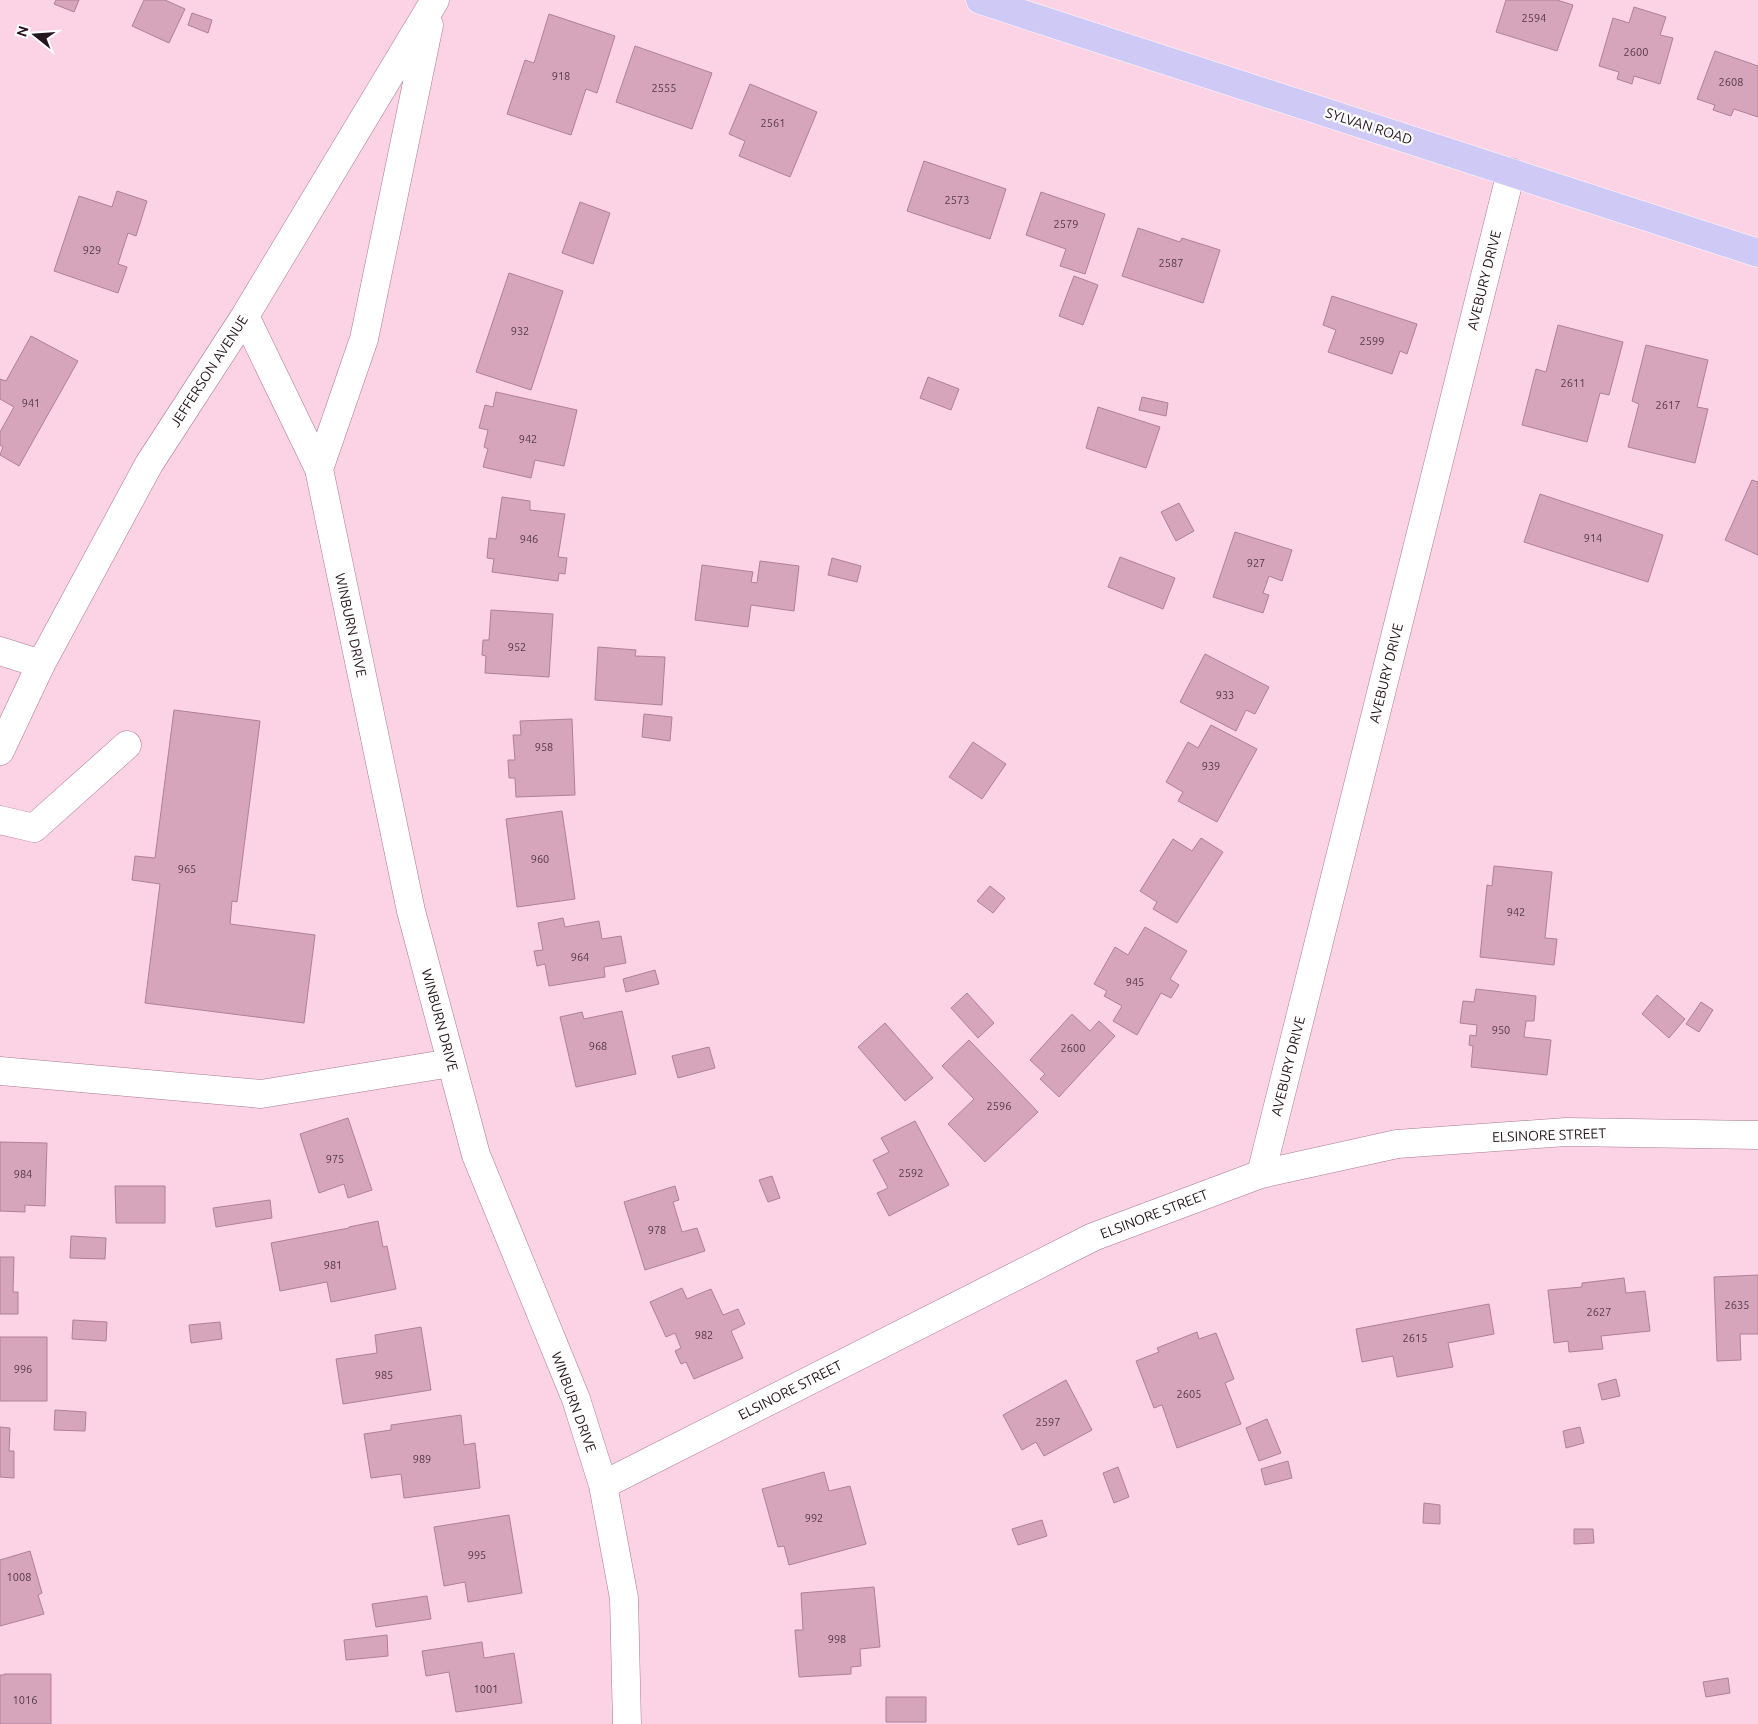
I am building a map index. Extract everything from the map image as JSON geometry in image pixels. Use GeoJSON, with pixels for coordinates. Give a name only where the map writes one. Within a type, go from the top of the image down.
{"type":"FeatureCollection","features":[{"type":"Feature","properties":{"kind":"main road","name":"SYLVAN ROAD"},"geometry":{"type":"LineString","coordinates":[[980,0],[1758,253]]}},
{"type":"Feature","properties":{"kind":"street","name":"JEFFERSON AVENUE"},"geometry":{"type":"LineString","coordinates":[[0,751],[41,664],[149,464],[245,316],[434,2]]}},
{"type":"Feature","properties":{"kind":"street"},"geometry":{"type":"LineString","coordinates":[[319,469],[364,339],[434,2]]}},
{"type":"Feature","properties":{"kind":"street","name":"AVEBURY DRIVE"},"geometry":{"type":"LineString","coordinates":[[1261,1174],[1511,172]]}},
{"type":"Feature","properties":{"kind":"street","name":"WINBURN DRIVE"},"geometry":{"type":"LineString","coordinates":[[245,316],[319,469],[411,912],[476,1155],[576,1399],[603,1485],[624,1598],[627,1724]]}},
{"type":"Feature","properties":{"kind":"street"},"geometry":{"type":"LineString","coordinates":[[0,652],[41,664]]}},
{"type":"Feature","properties":{"kind":"street"},"geometry":{"type":"LineString","coordinates":[[0,820],[34,828],[127,745]]}},
{"type":"Feature","properties":{"kind":"street"},"geometry":{"type":"LineString","coordinates":[[0,1072],[260,1094],[451,1062]]}},
{"type":"Feature","properties":{"kind":"street","name":"ELSINORE STREET"},"geometry":{"type":"LineString","coordinates":[[603,1485],[1093,1237],[1261,1174],[1396,1144],[1566,1132],[1758,1135]]}},
{"type":"Feature","properties":{"kind":"building"},"geometry":{"type":"Polygon","coordinates":[[[56,0],[79,0],[74,12],[54,4],[56,0]]]}},
{"type":"Feature","properties":{"kind":"building"},"geometry":{"type":"Polygon","coordinates":[[[144,0],[165,0],[185,9],[169,43],[132,26],[144,0]]]}},
{"type":"Feature","properties":{"kind":"building"},"geometry":{"type":"Polygon","coordinates":[[[1506,0],[1557,0],[1573,5],[1557,51],[1496,32],[1506,0]]]}},
{"type":"Feature","properties":{"kind":"building"},"geometry":{"type":"Polygon","coordinates":[[[1634,7],[1666,17],[1660,35],[1673,38],[1660,84],[1634,76],[1632,84],[1617,79],[1619,72],[1599,66],[1613,18],[1629,23],[1634,7]]]}},
{"type":"Feature","properties":{"kind":"building"},"geometry":{"type":"Polygon","coordinates":[[[192,13],[212,20],[208,33],[188,25],[192,13]]]}},
{"type":"Feature","properties":{"kind":"building"},"geometry":{"type":"Polygon","coordinates":[[[549,14],[615,36],[597,93],[586,89],[571,135],[507,114],[525,60],[534,63],[549,14]]]}},
{"type":"Feature","properties":{"kind":"building"},"geometry":{"type":"Polygon","coordinates":[[[635,46],[712,73],[692,129],[616,102],[635,46]]]}},
{"type":"Feature","properties":{"kind":"building"},"geometry":{"type":"Polygon","coordinates":[[[1715,51],[1758,66],[1758,117],[1734,109],[1731,116],[1713,110],[1715,105],[1697,99],[1715,51]]]}},
{"type":"Feature","properties":{"kind":"building"},"geometry":{"type":"Polygon","coordinates":[[[750,84],[817,112],[790,177],[739,156],[745,141],[729,134],[750,84]]]}},
{"type":"Feature","properties":{"kind":"building"},"geometry":{"type":"Polygon","coordinates":[[[924,161],[1006,189],[990,239],[907,211],[924,161]]]}},
{"type":"Feature","properties":{"kind":"building"},"geometry":{"type":"Polygon","coordinates":[[[117,191],[147,201],[136,236],[128,233],[118,264],[127,267],[118,293],[54,271],[79,196],[112,207],[117,191]]]}},
{"type":"Feature","properties":{"kind":"building"},"geometry":{"type":"Polygon","coordinates":[[[1041,192],[1105,214],[1085,274],[1060,266],[1066,249],[1026,235],[1041,192]]]}},
{"type":"Feature","properties":{"kind":"building"},"geometry":{"type":"Polygon","coordinates":[[[580,202],[610,213],[593,264],[562,253],[580,202]]]}},
{"type":"Feature","properties":{"kind":"building"},"geometry":{"type":"Polygon","coordinates":[[[1138,228],[1180,242],[1182,238],[1220,250],[1203,303],[1122,276],[1138,228]]]}},
{"type":"Feature","properties":{"kind":"building"},"geometry":{"type":"Polygon","coordinates":[[[509,273],[563,291],[531,390],[476,372],[509,273]]]}},
{"type":"Feature","properties":{"kind":"building"},"geometry":{"type":"Polygon","coordinates":[[[1074,276],[1098,285],[1083,325],[1059,316],[1074,276]]]}},
{"type":"Feature","properties":{"kind":"building"},"geometry":{"type":"Polygon","coordinates":[[[1332,296],[1417,324],[1407,354],[1400,351],[1392,374],[1328,352],[1336,330],[1323,325],[1332,296]]]}},
{"type":"Feature","properties":{"kind":"building"},"geometry":{"type":"Polygon","coordinates":[[[1558,325],[1623,342],[1609,395],[1600,393],[1587,442],[1522,425],[1536,369],[1546,372],[1558,325]]]}},
{"type":"Feature","properties":{"kind":"building"},"geometry":{"type":"Polygon","coordinates":[[[31,336],[78,361],[19,466],[0,455],[3,447],[0,445],[0,432],[14,407],[0,399],[0,379],[6,381],[31,336]]]}},
{"type":"Feature","properties":{"kind":"building"},"geometry":{"type":"Polygon","coordinates":[[[1646,345],[1708,360],[1697,407],[1708,409],[1695,463],[1628,447],[1639,404],[1632,401],[1646,345]]]}},
{"type":"Feature","properties":{"kind":"building"},"geometry":{"type":"Polygon","coordinates":[[[928,377],[959,389],[951,410],[920,398],[928,377]]]}},
{"type":"Feature","properties":{"kind":"building"},"geometry":{"type":"Polygon","coordinates":[[[496,392],[577,410],[564,466],[535,460],[531,478],[483,467],[488,449],[484,447],[488,430],[479,428],[485,405],[493,407],[496,392]]]}},
{"type":"Feature","properties":{"kind":"building"},"geometry":{"type":"Polygon","coordinates":[[[1142,397],[1168,403],[1166,416],[1139,410],[1142,397]]]}},
{"type":"Feature","properties":{"kind":"building"},"geometry":{"type":"Polygon","coordinates":[[[1098,407],[1160,427],[1146,468],[1086,448],[1098,407]]]}},
{"type":"Feature","properties":{"kind":"building"},"geometry":{"type":"Polygon","coordinates":[[[1752,480],[1758,482],[1758,555],[1725,540],[1752,480]]]}},
{"type":"Feature","properties":{"kind":"building"},"geometry":{"type":"Polygon","coordinates":[[[1540,494],[1663,535],[1648,582],[1524,542],[1540,494]]]}},
{"type":"Feature","properties":{"kind":"building"},"geometry":{"type":"Polygon","coordinates":[[[502,497],[530,501],[530,510],[565,514],[558,557],[567,558],[565,574],[559,573],[558,581],[492,572],[494,559],[487,558],[489,538],[496,539],[502,497]]]}},
{"type":"Feature","properties":{"kind":"building"},"geometry":{"type":"Polygon","coordinates":[[[1179,503],[1194,531],[1176,541],[1161,512],[1179,503]]]}},
{"type":"Feature","properties":{"kind":"building"},"geometry":{"type":"Polygon","coordinates":[[[1235,532],[1292,550],[1282,581],[1269,576],[1263,593],[1269,595],[1263,613],[1213,597],[1235,532]]]}},
{"type":"Feature","properties":{"kind":"building"},"geometry":{"type":"Polygon","coordinates":[[[1120,557],[1175,578],[1163,609],[1108,587],[1120,557]]]}},
{"type":"Feature","properties":{"kind":"building"},"geometry":{"type":"Polygon","coordinates":[[[832,558],[861,566],[857,582],[828,575],[832,558]]]}},
{"type":"Feature","properties":{"kind":"building"},"geometry":{"type":"Polygon","coordinates":[[[760,561],[799,566],[794,611],[751,605],[748,627],[695,620],[702,565],[753,572],[751,582],[757,583],[760,561]]]}},
{"type":"Feature","properties":{"kind":"building"},"geometry":{"type":"Polygon","coordinates":[[[491,610],[553,614],[549,677],[485,673],[486,656],[482,655],[483,640],[489,640],[491,610]]]}},
{"type":"Feature","properties":{"kind":"building"},"geometry":{"type":"Polygon","coordinates":[[[598,647],[636,650],[635,656],[665,657],[662,705],[595,700],[598,647]]]}},
{"type":"Feature","properties":{"kind":"building"},"geometry":{"type":"Polygon","coordinates":[[[1205,654],[1269,687],[1255,714],[1246,710],[1236,731],[1180,702],[1205,654]]]}},
{"type":"Feature","properties":{"kind":"building"},"geometry":{"type":"Polygon","coordinates":[[[174,710],[260,721],[237,902],[232,901],[230,924],[315,935],[304,1023],[145,1003],[160,884],[132,880],[135,856],[155,858],[174,710]]]}},
{"type":"Feature","properties":{"kind":"building"},"geometry":{"type":"Polygon","coordinates":[[[644,714],[672,717],[670,741],[642,737],[644,714]]]}},
{"type":"Feature","properties":{"kind":"building"},"geometry":{"type":"Polygon","coordinates":[[[572,719],[575,795],[516,797],[515,778],[509,778],[508,760],[515,760],[513,735],[521,735],[520,721],[572,719]]]}},
{"type":"Feature","properties":{"kind":"building"},"geometry":{"type":"Polygon","coordinates":[[[1211,725],[1257,749],[1217,822],[1178,801],[1183,792],[1166,782],[1188,742],[1198,748],[1211,725]]]}},
{"type":"Feature","properties":{"kind":"building"},"geometry":{"type":"Polygon","coordinates":[[[973,742],[1006,764],[982,799],[949,777],[973,742]]]}},
{"type":"Feature","properties":{"kind":"building"},"geometry":{"type":"Polygon","coordinates":[[[562,811],[575,899],[517,907],[506,819],[562,811]]]}},
{"type":"Feature","properties":{"kind":"building"},"geometry":{"type":"Polygon","coordinates":[[[1201,838],[1223,852],[1177,923],[1153,909],[1157,902],[1140,891],[1173,839],[1192,851],[1201,838]]]}},
{"type":"Feature","properties":{"kind":"building"},"geometry":{"type":"Polygon","coordinates":[[[1494,866],[1552,872],[1545,938],[1557,939],[1554,965],[1480,957],[1487,885],[1492,886],[1494,866]]]}},
{"type":"Feature","properties":{"kind":"building"},"geometry":{"type":"Polygon","coordinates":[[[990,886],[1005,898],[993,913],[977,901],[990,886]]]}},
{"type":"Feature","properties":{"kind":"building"},"geometry":{"type":"Polygon","coordinates":[[[563,918],[565,927],[599,921],[602,939],[621,936],[626,963],[604,967],[605,977],[549,986],[545,964],[537,966],[534,951],[543,950],[538,923],[563,918]]]}},
{"type":"Feature","properties":{"kind":"building"},"geometry":{"type":"Polygon","coordinates":[[[1145,927],[1187,951],[1170,979],[1179,985],[1171,998],[1161,993],[1137,1035],[1113,1021],[1122,1006],[1104,996],[1107,991],[1094,984],[1115,947],[1128,955],[1145,927]]]}},
{"type":"Feature","properties":{"kind":"building"},"geometry":{"type":"Polygon","coordinates":[[[655,970],[659,984],[626,992],[623,979],[655,970]]]}},
{"type":"Feature","properties":{"kind":"building"},"geometry":{"type":"Polygon","coordinates":[[[1476,989],[1536,996],[1534,1021],[1526,1021],[1524,1037],[1551,1040],[1547,1075],[1471,1067],[1473,1046],[1469,1045],[1470,1035],[1476,1036],[1477,1025],[1460,1023],[1463,1001],[1474,1002],[1476,989]]]}},
{"type":"Feature","properties":{"kind":"building"},"geometry":{"type":"Polygon","coordinates":[[[967,993],[994,1023],[978,1038],[951,1008],[967,993]]]}},
{"type":"Feature","properties":{"kind":"building"},"geometry":{"type":"Polygon","coordinates":[[[1657,995],[1685,1019],[1669,1038],[1642,1014],[1657,995]]]}},
{"type":"Feature","properties":{"kind":"building"},"geometry":{"type":"Polygon","coordinates":[[[1701,1002],[1713,1010],[1699,1032],[1686,1024],[1701,1002]]]}},
{"type":"Feature","properties":{"kind":"building"},"geometry":{"type":"Polygon","coordinates":[[[622,1011],[636,1074],[576,1087],[560,1017],[582,1012],[584,1019],[622,1011]]]}},
{"type":"Feature","properties":{"kind":"building"},"geometry":{"type":"Polygon","coordinates":[[[1072,1014],[1090,1031],[1099,1021],[1115,1036],[1059,1097],[1040,1079],[1045,1074],[1030,1060],[1072,1014]]]}},
{"type":"Feature","properties":{"kind":"building"},"geometry":{"type":"Polygon","coordinates":[[[885,1023],[933,1078],[905,1101],[858,1047],[885,1023]]]}},
{"type":"Feature","properties":{"kind":"building"},"geometry":{"type":"Polygon","coordinates":[[[969,1040],[1038,1112],[985,1162],[948,1124],[974,1099],[942,1066],[969,1040]]]}},
{"type":"Feature","properties":{"kind":"building"},"geometry":{"type":"Polygon","coordinates":[[[709,1047],[715,1068],[678,1078],[672,1056],[709,1047]]]}},
{"type":"Feature","properties":{"kind":"building"},"geometry":{"type":"Polygon","coordinates":[[[348,1118],[372,1190],[348,1198],[344,1184],[319,1193],[300,1134],[348,1118]]]}},
{"type":"Feature","properties":{"kind":"building"},"geometry":{"type":"Polygon","coordinates":[[[915,1121],[949,1185],[889,1216],[877,1193],[888,1188],[873,1160],[889,1152],[881,1138],[915,1121]]]}},
{"type":"Feature","properties":{"kind":"building"},"geometry":{"type":"Polygon","coordinates":[[[0,1142],[47,1143],[45,1206],[25,1205],[25,1212],[0,1211],[0,1142]]]}},
{"type":"Feature","properties":{"kind":"building"},"geometry":{"type":"Polygon","coordinates":[[[772,1176],[780,1198],[768,1202],[759,1180],[772,1176]]]}},
{"type":"Feature","properties":{"kind":"building"},"geometry":{"type":"Polygon","coordinates":[[[115,1186],[165,1186],[165,1223],[116,1223],[115,1186]]]}},
{"type":"Feature","properties":{"kind":"building"},"geometry":{"type":"Polygon","coordinates":[[[675,1186],[679,1200],[673,1202],[682,1232],[697,1228],[705,1251],[645,1270],[624,1202],[675,1186]]]}},
{"type":"Feature","properties":{"kind":"building"},"geometry":{"type":"Polygon","coordinates":[[[270,1200],[272,1218],[216,1227],[213,1208],[270,1200]]]}},
{"type":"Feature","properties":{"kind":"building"},"geometry":{"type":"Polygon","coordinates":[[[378,1221],[383,1247],[387,1246],[396,1289],[331,1302],[327,1282],[280,1291],[271,1243],[378,1221]]]}},
{"type":"Feature","properties":{"kind":"building"},"geometry":{"type":"Polygon","coordinates":[[[71,1236],[106,1238],[105,1259],[70,1258],[71,1236]]]}},
{"type":"Feature","properties":{"kind":"building"},"geometry":{"type":"Polygon","coordinates":[[[0,1257],[14,1257],[13,1292],[18,1292],[18,1314],[0,1314],[0,1257]]]}},
{"type":"Feature","properties":{"kind":"building"},"geometry":{"type":"Polygon","coordinates":[[[1758,1275],[1758,1334],[1740,1334],[1741,1360],[1717,1361],[1714,1277],[1758,1275]]]}},
{"type":"Feature","properties":{"kind":"building"},"geometry":{"type":"Polygon","coordinates":[[[1624,1278],[1626,1293],[1645,1291],[1650,1331],[1601,1336],[1603,1349],[1569,1352],[1568,1341],[1554,1343],[1548,1290],[1582,1287],[1582,1283],[1624,1278]]]}},
{"type":"Feature","properties":{"kind":"building"},"geometry":{"type":"Polygon","coordinates":[[[682,1288],[687,1299],[711,1289],[723,1315],[738,1309],[745,1324],[731,1331],[743,1358],[694,1379],[686,1362],[681,1364],[675,1351],[681,1348],[675,1333],[666,1337],[650,1302],[682,1288]]]}},
{"type":"Feature","properties":{"kind":"building"},"geometry":{"type":"Polygon","coordinates":[[[1489,1304],[1494,1334],[1448,1343],[1453,1367],[1397,1377],[1393,1356],[1362,1362],[1356,1329],[1489,1304]]]}},
{"type":"Feature","properties":{"kind":"building"},"geometry":{"type":"Polygon","coordinates":[[[73,1320],[107,1322],[106,1341],[72,1339],[73,1320]]]}},
{"type":"Feature","properties":{"kind":"building"},"geometry":{"type":"Polygon","coordinates":[[[220,1322],[222,1339],[191,1343],[189,1325],[220,1322]]]}},
{"type":"Feature","properties":{"kind":"building"},"geometry":{"type":"Polygon","coordinates":[[[421,1327],[431,1390],[343,1404],[336,1359],[377,1353],[375,1335],[421,1327]]]}},
{"type":"Feature","properties":{"kind":"building"},"geometry":{"type":"Polygon","coordinates":[[[1197,1332],[1199,1339],[1216,1333],[1234,1379],[1225,1383],[1241,1424],[1177,1448],[1162,1405],[1154,1408],[1136,1361],[1159,1352],[1157,1348],[1197,1332]]]}},
{"type":"Feature","properties":{"kind":"building"},"geometry":{"type":"Polygon","coordinates":[[[0,1337],[47,1337],[47,1401],[0,1401],[0,1337]]]}},
{"type":"Feature","properties":{"kind":"building"},"geometry":{"type":"Polygon","coordinates":[[[1616,1379],[1620,1396],[1602,1400],[1598,1384],[1616,1379]]]}},
{"type":"Feature","properties":{"kind":"building"},"geometry":{"type":"Polygon","coordinates":[[[1066,1380],[1092,1430],[1044,1456],[1036,1442],[1022,1450],[1003,1415],[1066,1380]]]}},
{"type":"Feature","properties":{"kind":"building"},"geometry":{"type":"Polygon","coordinates":[[[55,1410],[86,1412],[85,1431],[54,1430],[55,1410]]]}},
{"type":"Feature","properties":{"kind":"building"},"geometry":{"type":"Polygon","coordinates":[[[461,1415],[464,1445],[475,1443],[480,1488],[404,1498],[401,1474],[371,1478],[364,1434],[391,1430],[391,1425],[461,1415]]]}},
{"type":"Feature","properties":{"kind":"building"},"geometry":{"type":"Polygon","coordinates":[[[1267,1419],[1281,1453],[1259,1461],[1246,1428],[1267,1419]]]}},
{"type":"Feature","properties":{"kind":"building"},"geometry":{"type":"Polygon","coordinates":[[[0,1427],[10,1428],[9,1451],[14,1451],[14,1478],[0,1477],[0,1427]]]}},
{"type":"Feature","properties":{"kind":"building"},"geometry":{"type":"Polygon","coordinates":[[[1580,1427],[1584,1443],[1566,1448],[1563,1431],[1580,1427]]]}},
{"type":"Feature","properties":{"kind":"building"},"geometry":{"type":"Polygon","coordinates":[[[1288,1461],[1292,1478],[1265,1485],[1261,1469],[1288,1461]]]}},
{"type":"Feature","properties":{"kind":"building"},"geometry":{"type":"Polygon","coordinates":[[[1118,1467],[1129,1497],[1114,1503],[1103,1473],[1118,1467]]]}},
{"type":"Feature","properties":{"kind":"building"},"geometry":{"type":"Polygon","coordinates":[[[824,1472],[829,1491],[850,1486],[866,1544],[789,1565],[784,1546],[778,1547],[762,1489],[824,1472]]]}},
{"type":"Feature","properties":{"kind":"building"},"geometry":{"type":"Polygon","coordinates":[[[1424,1503],[1440,1505],[1440,1524],[1423,1523],[1424,1503]]]}},
{"type":"Feature","properties":{"kind":"building"},"geometry":{"type":"Polygon","coordinates":[[[509,1515],[522,1593],[468,1602],[465,1582],[444,1586],[434,1527],[509,1515]]]}},
{"type":"Feature","properties":{"kind":"building"},"geometry":{"type":"Polygon","coordinates":[[[1042,1520],[1047,1536],[1018,1545],[1012,1529],[1042,1520]]]}},
{"type":"Feature","properties":{"kind":"building"},"geometry":{"type":"Polygon","coordinates":[[[1574,1529],[1593,1529],[1594,1543],[1574,1544],[1574,1529]]]}},
{"type":"Feature","properties":{"kind":"building"},"geometry":{"type":"Polygon","coordinates":[[[30,1551],[42,1593],[38,1595],[44,1614],[0,1626],[0,1560],[30,1551]]]}},
{"type":"Feature","properties":{"kind":"building"},"geometry":{"type":"Polygon","coordinates":[[[874,1587],[880,1647],[860,1649],[861,1666],[851,1667],[851,1674],[799,1677],[795,1630],[803,1630],[801,1593],[874,1587]]]}},
{"type":"Feature","properties":{"kind":"building"},"geometry":{"type":"Polygon","coordinates":[[[427,1596],[431,1619],[376,1627],[372,1604],[427,1596]]]}},
{"type":"Feature","properties":{"kind":"building"},"geometry":{"type":"Polygon","coordinates":[[[387,1635],[388,1656],[346,1660],[344,1640],[387,1635]]]}},
{"type":"Feature","properties":{"kind":"building"},"geometry":{"type":"Polygon","coordinates":[[[482,1642],[484,1658],[514,1653],[522,1703],[456,1712],[449,1672],[426,1676],[422,1651],[482,1642]]]}},
{"type":"Feature","properties":{"kind":"building"},"geometry":{"type":"Polygon","coordinates":[[[51,1674],[51,1724],[0,1724],[0,1675],[51,1674]]]}},
{"type":"Feature","properties":{"kind":"building"},"geometry":{"type":"Polygon","coordinates":[[[1728,1678],[1730,1693],[1706,1697],[1703,1682],[1728,1678]]]}},
{"type":"Feature","properties":{"kind":"building"},"geometry":{"type":"Polygon","coordinates":[[[886,1697],[926,1697],[926,1722],[886,1722],[886,1697]]]}}]}
